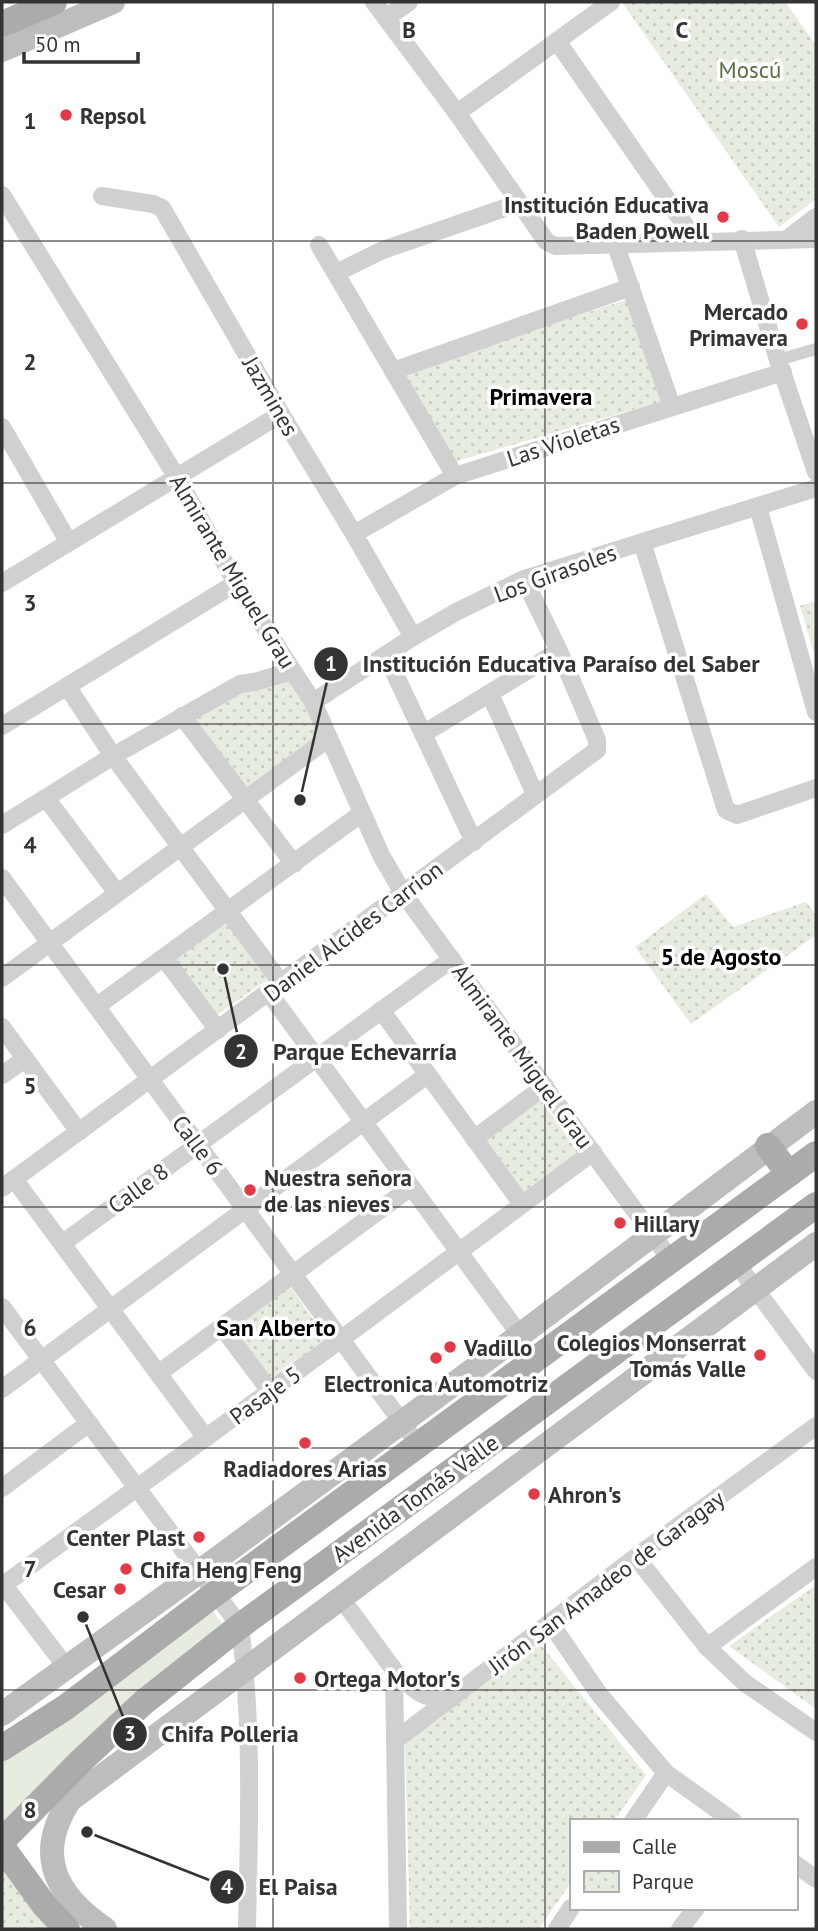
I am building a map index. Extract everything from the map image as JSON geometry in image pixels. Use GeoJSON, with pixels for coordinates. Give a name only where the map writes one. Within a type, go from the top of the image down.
{"type":"FeatureCollection","features":[{"type":"Feature","properties":{"kind":"main road"},"geometry":{"type":"LineString","coordinates":[[2,24],[54,2]]}},
{"type":"Feature","properties":{"kind":"main road"},"geometry":{"type":"LineString","coordinates":[[2,50],[81,8],[113,2]]}},
{"type":"Feature","properties":{"kind":"main road"},"geometry":{"type":"LineString","coordinates":[[2,1714],[520,1335],[816,1112]]}},
{"type":"Feature","properties":{"kind":"main road"},"geometry":{"type":"LineString","coordinates":[[768,1146],[789,1174]]}},
{"type":"Feature","properties":{"kind":"main road","name":"Avenida Tomás Valle"},"geometry":{"type":"LineString","coordinates":[[2,1748],[66,1707],[816,1154]]}},
{"type":"Feature","properties":{"kind":"main road","name":"Avenida Tomás Valle"},"geometry":{"type":"LineString","coordinates":[[105,1929],[82,1913],[59,1886],[52,1857],[58,1817],[63,1793],[144,1702],[240,1626],[816,1205]]}},
{"type":"Feature","properties":{"kind":"main road","name":"Avenida Tomás Valle"},"geometry":{"type":"LineString","coordinates":[[2,1844],[63,1793],[246,1669],[816,1244]]}},
{"type":"Feature","properties":{"kind":"main road"},"geometry":{"type":"LineString","coordinates":[[2,1844],[45,1906],[67,1929]]}},
{"type":"Feature","properties":{"kind":"street"},"geometry":{"type":"LineString","coordinates":[[374,2],[457,113],[546,241],[555,246],[816,239]]}},
{"type":"Feature","properties":{"kind":"street"},"geometry":{"type":"LineString","coordinates":[[386,18],[409,2]]}},
{"type":"Feature","properties":{"kind":"street"},"geometry":{"type":"LineString","coordinates":[[457,113],[611,2]]}},
{"type":"Feature","properties":{"kind":"street"},"geometry":{"type":"LineString","coordinates":[[557,41],[696,241]]}},
{"type":"Feature","properties":{"kind":"street","name":"Almirante Miguel Grau"},"geometry":{"type":"LineString","coordinates":[[2,195],[176,476],[236,583],[313,702],[381,855],[403,893],[671,1260]]}},
{"type":"Feature","properties":{"kind":"street","name":"Jazmines"},"geometry":{"type":"LineString","coordinates":[[102,196],[153,204],[162,208],[413,637]]}},
{"type":"Feature","properties":{"kind":"street"},"geometry":{"type":"LineString","coordinates":[[336,273],[383,250],[519,203]]}},
{"type":"Feature","properties":{"kind":"street"},"geometry":{"type":"LineString","coordinates":[[786,240],[816,217]]}},
{"type":"Feature","properties":{"kind":"street"},"geometry":{"type":"LineString","coordinates":[[742,239],[781,366],[808,417],[816,472]]}},
{"type":"Feature","properties":{"kind":"street"},"geometry":{"type":"LineString","coordinates":[[319,245],[455,476]]}},
{"type":"Feature","properties":{"kind":"street"},"geometry":{"type":"LineString","coordinates":[[615,246],[672,407]]}},
{"type":"Feature","properties":{"kind":"street"},"geometry":{"type":"LineString","coordinates":[[393,371],[631,287]]}},
{"type":"Feature","properties":{"kind":"street","name":"Las Violetas"},"geometry":{"type":"LineString","coordinates":[[354,534],[455,476],[672,407],[781,366],[816,349]]}},
{"type":"Feature","properties":{"kind":"street"},"geometry":{"type":"LineString","coordinates":[[2,583],[281,414]]}},
{"type":"Feature","properties":{"kind":"street"},"geometry":{"type":"LineString","coordinates":[[3,432],[68,541]]}},
{"type":"Feature","properties":{"kind":"street","name":"Los Girasoles"},"geometry":{"type":"LineString","coordinates":[[313,702],[413,637],[524,579],[816,488]]}},
{"type":"Feature","properties":{"kind":"street"},"geometry":{"type":"LineString","coordinates":[[758,507],[816,712]]}},
{"type":"Feature","properties":{"kind":"street"},"geometry":{"type":"LineString","coordinates":[[642,542],[726,810],[737,815],[816,788]]}},
{"type":"Feature","properties":{"kind":"street"},"geometry":{"type":"LineString","coordinates":[[423,734],[559,650],[524,579]]}},
{"type":"Feature","properties":{"kind":"street"},"geometry":{"type":"LineString","coordinates":[[2,726],[236,583]]}},
{"type":"Feature","properties":{"kind":"street","name":"Daniel Alcides Carrion"},"geometry":{"type":"LineString","coordinates":[[8,1184],[597,750],[598,745],[559,650]]}},
{"type":"Feature","properties":{"kind":"street"},"geometry":{"type":"LineString","coordinates":[[386,655],[474,842]]}},
{"type":"Feature","properties":{"kind":"street"},"geometry":{"type":"LineString","coordinates":[[2,825],[113,756],[240,684],[292,671]]}},
{"type":"Feature","properties":{"kind":"street"},"geometry":{"type":"LineString","coordinates":[[67,686],[113,756],[228,909],[316,1058],[520,1335]]}},
{"type":"Feature","properties":{"kind":"street"},"geometry":{"type":"LineString","coordinates":[[489,694],[535,794]]}},
{"type":"Feature","properties":{"kind":"street"},"geometry":{"type":"LineString","coordinates":[[182,716],[294,864]]}},
{"type":"Feature","properties":{"kind":"street"},"geometry":{"type":"LineString","coordinates":[[2,978],[329,738]]}},
{"type":"Feature","properties":{"kind":"street"},"geometry":{"type":"LineString","coordinates":[[46,798],[117,893]]}},
{"type":"Feature","properties":{"kind":"street"},"geometry":{"type":"LineString","coordinates":[[97,1006],[362,813]]}},
{"type":"Feature","properties":{"kind":"street","name":"Calle 6"},"geometry":{"type":"LineString","coordinates":[[2,878],[420,1446]]}},
{"type":"Feature","properties":{"kind":"street"},"geometry":{"type":"LineString","coordinates":[[164,958],[218,1030]]}},
{"type":"Feature","properties":{"kind":"street","name":"Calle 8"},"geometry":{"type":"LineString","coordinates":[[63,1243],[452,959]]}},
{"type":"Feature","properties":{"kind":"street"},"geometry":{"type":"LineString","coordinates":[[381,1010],[522,1204]]}},
{"type":"Feature","properties":{"kind":"street"},"geometry":{"type":"LineString","coordinates":[[2,1027],[79,1132]]}},
{"type":"Feature","properties":{"kind":"street"},"geometry":{"type":"LineString","coordinates":[[2,1075],[25,1059]]}},
{"type":"Feature","properties":{"kind":"street"},"geometry":{"type":"LineString","coordinates":[[2,1388],[427,1075]]}},
{"type":"Feature","properties":{"kind":"street"},"geometry":{"type":"LineString","coordinates":[[474,1139],[545,1086]]}},
{"type":"Feature","properties":{"kind":"street","name":"Pasaje 5"},"geometry":{"type":"LineString","coordinates":[[2,1585],[340,1340],[593,1152]]}},
{"type":"Feature","properties":{"kind":"street"},"geometry":{"type":"LineString","coordinates":[[8,1184],[63,1243],[206,1438]]}},
{"type":"Feature","properties":{"kind":"street"},"geometry":{"type":"LineString","coordinates":[[159,1373],[411,1187]]}},
{"type":"Feature","properties":{"kind":"street"},"geometry":{"type":"LineString","coordinates":[[737,1264],[816,1371]]}},
{"type":"Feature","properties":{"kind":"street"},"geometry":{"type":"LineString","coordinates":[[2,1307],[240,1626],[246,1669],[250,1782],[247,1929]]}},
{"type":"Feature","properties":{"kind":"street"},"geometry":{"type":"LineString","coordinates":[[222,1327],[270,1391]]}},
{"type":"Feature","properties":{"kind":"street"},"geometry":{"type":"LineString","coordinates":[[2,1488],[89,1423]]}},
{"type":"Feature","properties":{"kind":"street","name":"Jirón San Amadeo de Garagay"},"geometry":{"type":"LineString","coordinates":[[397,1740],[636,1557],[816,1426]]}},
{"type":"Feature","properties":{"kind":"street"},"geometry":{"type":"LineString","coordinates":[[636,1557],[707,1647],[745,1683],[816,1732]]}},
{"type":"Feature","properties":{"kind":"street"},"geometry":{"type":"LineString","coordinates":[[707,1647],[816,1567]]}},
{"type":"Feature","properties":{"kind":"street"},"geometry":{"type":"LineString","coordinates":[[2,1585],[67,1668]]}},
{"type":"Feature","properties":{"kind":"street"},"geometry":{"type":"LineString","coordinates":[[341,1598],[394,1670],[415,1691],[433,1699],[450,1699]]}},
{"type":"Feature","properties":{"kind":"street"},"geometry":{"type":"LineString","coordinates":[[551,1624],[599,1694],[666,1773],[730,1819]]}},
{"type":"Feature","properties":{"kind":"street"},"geometry":{"type":"LineString","coordinates":[[394,1670],[398,1929]]}},
{"type":"Feature","properties":{"kind":"street"},"geometry":{"type":"LineString","coordinates":[[634,1819],[666,1773]]}},
{"type":"Feature","properties":{"kind":"street"},"geometry":{"type":"LineString","coordinates":[[797,1865],[816,1879]]}},
{"type":"Feature","properties":{"kind":"street"},"geometry":{"type":"LineString","coordinates":[[557,1929],[571,1910]]}},
{"type":"Feature","properties":{"kind":"street"},"geometry":{"type":"LineString","coordinates":[[680,1929],[694,1910]]}},
{"type":"Feature","properties":{"kind":"green space","name":"Moscú"},"geometry":{"type":"Polygon","coordinates":[[[622,2],[785,2],[816,45],[816,199],[779,227],[622,2]]]}},
{"type":"Feature","properties":{"kind":"green space"},"geometry":{"type":"Polygon","coordinates":[[[626,300],[662,401],[454,462],[406,377],[449,357],[626,300]]]}},
{"type":"Feature","properties":{"kind":"green space"},"geometry":{"type":"Polygon","coordinates":[[[816,601],[816,660],[800,606],[816,601]]]}},
{"type":"Feature","properties":{"kind":"green space"},"geometry":{"type":"Polygon","coordinates":[[[289,676],[324,737],[245,792],[192,714],[228,692],[289,676]]]}},
{"type":"Feature","properties":{"kind":"green space"},"geometry":{"type":"Polygon","coordinates":[[[706,894],[733,927],[806,902],[816,915],[816,935],[691,1024],[635,947],[706,894]]]}},
{"type":"Feature","properties":{"kind":"green space"},"geometry":{"type":"Polygon","coordinates":[[[226,920],[270,978],[217,1015],[175,959],[226,920]]]}},
{"type":"Feature","properties":{"kind":"green space"},"geometry":{"type":"Polygon","coordinates":[[[541,1099],[579,1154],[526,1194],[486,1139],[541,1099]]]}},
{"type":"Feature","properties":{"kind":"green space"},"geometry":{"type":"Polygon","coordinates":[[[289,1285],[329,1341],[273,1381],[232,1326],[289,1285]]]}},
{"type":"Feature","properties":{"kind":"green space"},"geometry":{"type":"Polygon","coordinates":[[[816,1585],[816,1709],[729,1646],[816,1585]]]}},
{"type":"Feature","properties":{"kind":"green space"},"geometry":{"type":"Polygon","coordinates":[[[212,1610],[225,1627],[2,1827],[2,1756],[212,1610]]]}},
{"type":"Feature","properties":{"kind":"green space"},"geometry":{"type":"Polygon","coordinates":[[[537,1640],[646,1775],[615,1819],[570,1819],[570,1883],[539,1929],[410,1929],[405,1743],[537,1640]]]}},
{"type":"Feature","properties":{"kind":"green space"},"geometry":{"type":"Polygon","coordinates":[[[2,1866],[53,1929],[2,1929],[2,1866]]]}},
{"type":"Feature","properties":{"kind":"place","name":"Repsol"},"geometry":{"type":"Point","coordinates":[66,115]}},
{"type":"Feature","properties":{"kind":"place","name":"Institución Educativa Baden Powell"},"geometry":{"type":"Point","coordinates":[723,217]}},
{"type":"Feature","properties":{"kind":"place","name":"Mercado Primavera"},"geometry":{"type":"Point","coordinates":[802,324]}},
{"type":"Feature","properties":{"kind":"place","name":"Institución Educativa Paraíso del Saber"},"geometry":{"type":"Point","coordinates":[300,800]}},
{"type":"Feature","properties":{"kind":"place","name":"Parque Echevarría"},"geometry":{"type":"Point","coordinates":[223,969]}},
{"type":"Feature","properties":{"kind":"place","name":"Nuestra señora de las nieves"},"geometry":{"type":"Point","coordinates":[250,1190]}},
{"type":"Feature","properties":{"kind":"place","name":"Hillary"},"geometry":{"type":"Point","coordinates":[620,1223]}},
{"type":"Feature","properties":{"kind":"place","name":"Vadillo"},"geometry":{"type":"Point","coordinates":[450,1347]}},
{"type":"Feature","properties":{"kind":"place","name":"Colegios Monserrat Tomás Valle"},"geometry":{"type":"Point","coordinates":[760,1355]}},
{"type":"Feature","properties":{"kind":"place","name":"Electronica Automotriz"},"geometry":{"type":"Point","coordinates":[436,1358]}},
{"type":"Feature","properties":{"kind":"place","name":"Radiadores Arias"},"geometry":{"type":"Point","coordinates":[305,1443]}},
{"type":"Feature","properties":{"kind":"place","name":"Ahron's"},"geometry":{"type":"Point","coordinates":[534,1494]}},
{"type":"Feature","properties":{"kind":"place","name":"Center Plast"},"geometry":{"type":"Point","coordinates":[199,1537]}},
{"type":"Feature","properties":{"kind":"place","name":"Chifa Heng Feng"},"geometry":{"type":"Point","coordinates":[126,1569]}},
{"type":"Feature","properties":{"kind":"place","name":"Cesar"},"geometry":{"type":"Point","coordinates":[120,1589]}},
{"type":"Feature","properties":{"kind":"place","name":"Chifa Polleria"},"geometry":{"type":"Point","coordinates":[83,1617]}},
{"type":"Feature","properties":{"kind":"place","name":"Ortega Motor's"},"geometry":{"type":"Point","coordinates":[300,1678]}},
{"type":"Feature","properties":{"kind":"place","name":"El Paisa"},"geometry":{"type":"Point","coordinates":[87,1832]}},
{"type":"Feature","properties":{"kind":"district","name":"Primavera"},"geometry":{"type":"Point","coordinates":[541,396]}},
{"type":"Feature","properties":{"kind":"district","name":"5 de Agosto"},"geometry":{"type":"Point","coordinates":[721,956]}},
{"type":"Feature","properties":{"kind":"district","name":"San Alberto"},"geometry":{"type":"Point","coordinates":[276,1327]}}]}
